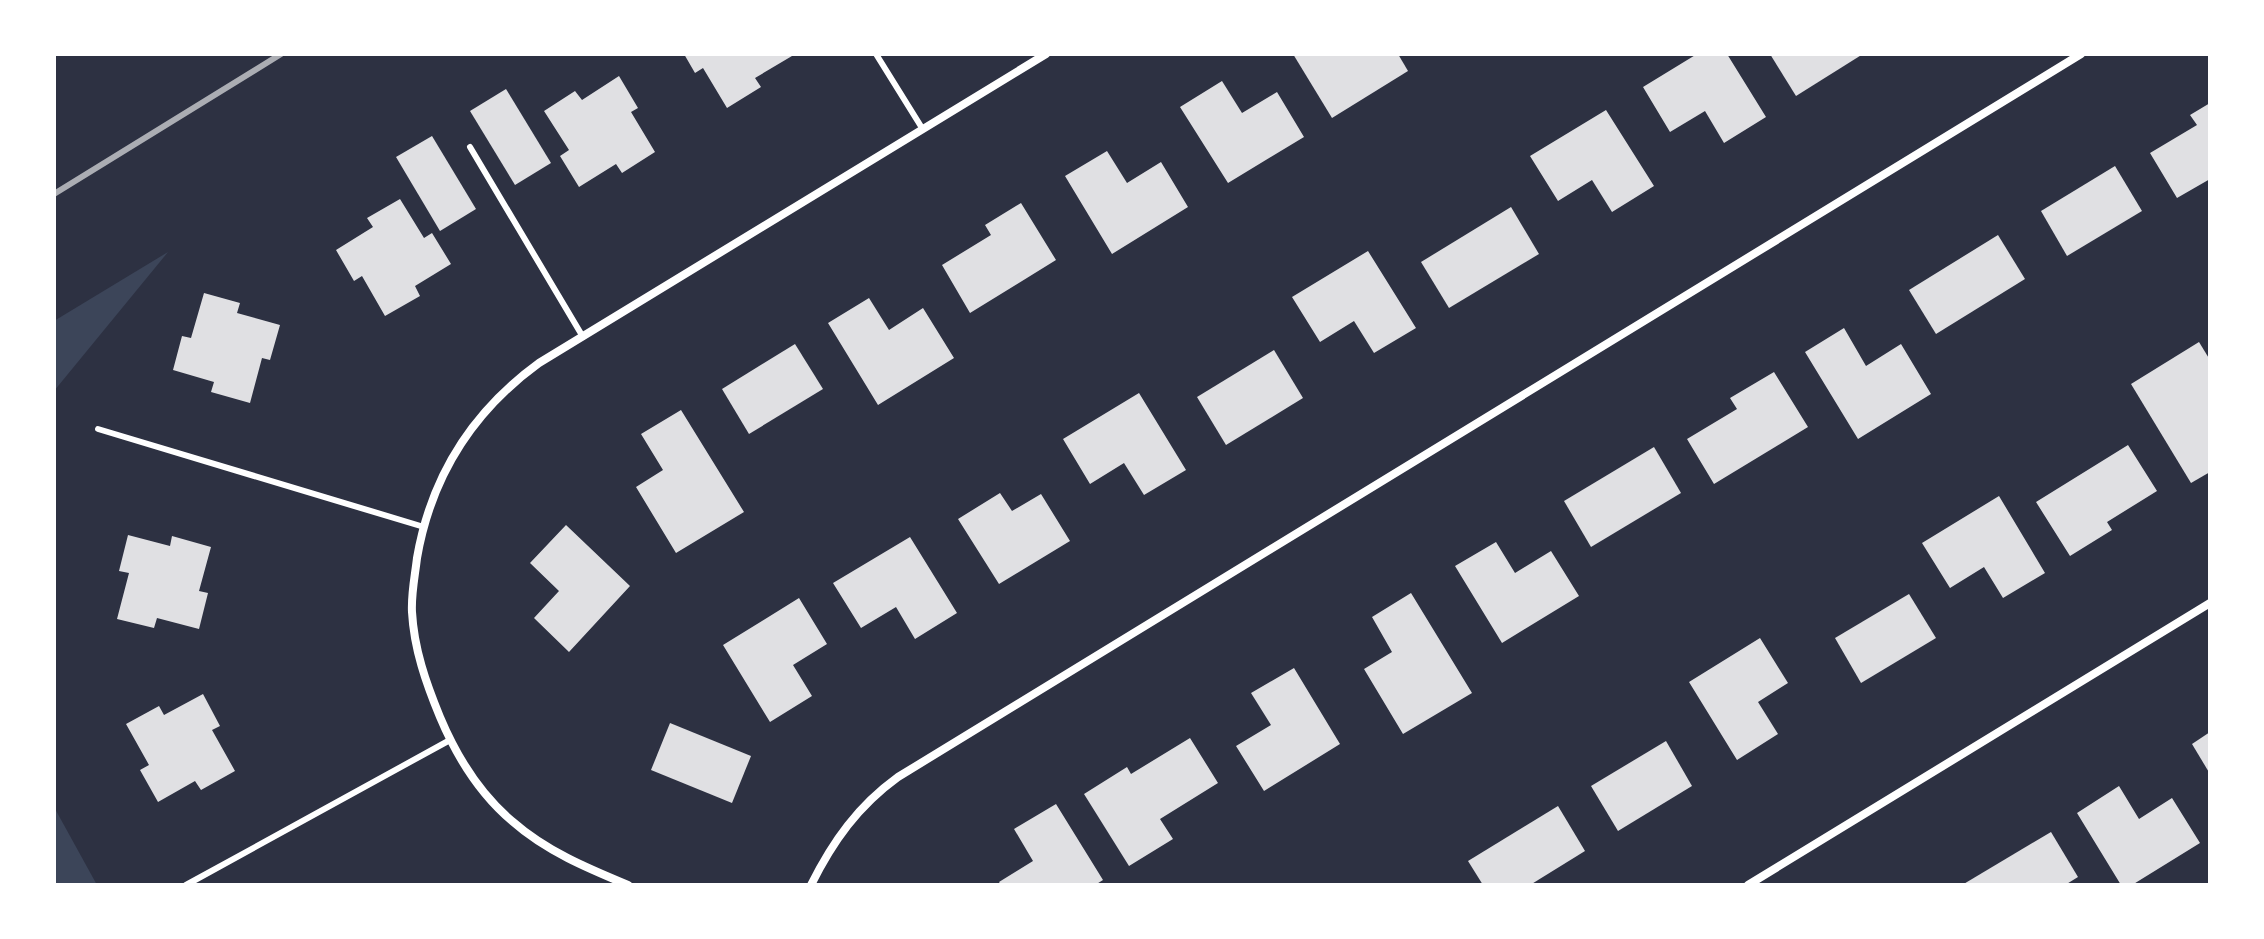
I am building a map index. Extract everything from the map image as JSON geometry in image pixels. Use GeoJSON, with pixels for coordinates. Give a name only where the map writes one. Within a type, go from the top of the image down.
{"type":"FeatureCollection","features":[{"type":"Feature","properties":{"kind":"street"},"geometry":{"type":"LineString","coordinates":[[628,885],[577,864],[511,821],[489,798],[450,740],[421,668],[412,611],[414,580],[424,527],[436,489],[453,455],[487,407],[512,382],[1046,54]]}},
{"type":"Feature","properties":{"kind":"street"},"geometry":{"type":"LineString","coordinates":[[811,885],[826,854],[846,826],[867,802],[898,777],[2081,54]]}},
{"type":"Feature","properties":{"kind":"street"},"geometry":{"type":"LineString","coordinates":[[1748,885],[2210,603]]}},
{"type":"Feature","properties":{"kind":"lane"},"geometry":{"type":"LineString","coordinates":[[876,54],[922,128]]}},
{"type":"Feature","properties":{"kind":"lane"},"geometry":{"type":"LineString","coordinates":[[470,147],[583,337]]}},
{"type":"Feature","properties":{"kind":"lane"},"geometry":{"type":"LineString","coordinates":[[98,429],[424,527]]}},
{"type":"Feature","properties":{"kind":"lane"},"geometry":{"type":"LineString","coordinates":[[186,885],[450,740]]}},
{"type":"Feature","properties":{"kind":"shaded area"},"geometry":{"type":"Polygon","coordinates":[[[168,252],[54,391],[54,321],[168,252]]]}},
{"type":"Feature","properties":{"kind":"shaded area"},"geometry":{"type":"Polygon","coordinates":[[[54,807],[97,885],[54,885],[54,807]]]}},
{"type":"Feature","properties":{"kind":"building"},"geometry":{"type":"Polygon","coordinates":[[[684,54],[792,56],[755,78],[761,87],[727,108],[703,68],[695,73],[684,54]]]}},
{"type":"Feature","properties":{"kind":"building"},"geometry":{"type":"Polygon","coordinates":[[[1293,54],[1398,54],[1408,71],[1332,118],[1293,54]]]}},
{"type":"Feature","properties":{"kind":"building"},"geometry":{"type":"Polygon","coordinates":[[[1697,54],[1727,54],[1766,117],[1724,143],[1705,111],[1670,132],[1643,87],[1697,54]]]}},
{"type":"Feature","properties":{"kind":"building"},"geometry":{"type":"Polygon","coordinates":[[[1770,54],[1863,54],[1796,96],[1770,54]]]}},
{"type":"Feature","properties":{"kind":"building"},"geometry":{"type":"Polygon","coordinates":[[[619,76],[638,108],[631,112],[655,152],[622,173],[616,164],[579,187],[560,156],[569,150],[544,111],[575,91],[582,100],[619,76]]]}},
{"type":"Feature","properties":{"kind":"building"},"geometry":{"type":"Polygon","coordinates":[[[1222,81],[1242,113],[1277,92],[1304,137],[1228,183],[1180,107],[1222,81]]]}},
{"type":"Feature","properties":{"kind":"building"},"geometry":{"type":"Polygon","coordinates":[[[506,89],[551,163],[515,185],[470,111],[506,89]]]}},
{"type":"Feature","properties":{"kind":"building"},"geometry":{"type":"Polygon","coordinates":[[[2210,103],[2210,179],[2177,198],[2150,153],[2197,125],[2190,115],[2210,103]]]}},
{"type":"Feature","properties":{"kind":"building"},"geometry":{"type":"Polygon","coordinates":[[[1606,110],[1654,186],[1612,212],[1592,180],[1558,201],[1530,156],[1606,110]]]}},
{"type":"Feature","properties":{"kind":"building"},"geometry":{"type":"Polygon","coordinates":[[[432,136],[476,209],[440,231],[396,157],[432,136]]]}},
{"type":"Feature","properties":{"kind":"building"},"geometry":{"type":"Polygon","coordinates":[[[1107,151],[1127,183],[1161,162],[1188,207],[1112,254],[1065,176],[1107,151]]]}},
{"type":"Feature","properties":{"kind":"building"},"geometry":{"type":"Polygon","coordinates":[[[2115,166],[2142,211],[2067,256],[2041,211],[2115,166]]]}},
{"type":"Feature","properties":{"kind":"building"},"geometry":{"type":"Polygon","coordinates":[[[400,199],[424,238],[432,233],[451,264],[415,286],[420,296],[385,316],[362,276],[354,281],[336,250],[373,227],[367,218],[400,199]]]}},
{"type":"Feature","properties":{"kind":"building"},"geometry":{"type":"Polygon","coordinates":[[[1021,203],[1056,260],[970,313],[942,265],[991,235],[985,225],[1021,203]]]}},
{"type":"Feature","properties":{"kind":"building"},"geometry":{"type":"Polygon","coordinates":[[[1511,207],[1539,254],[1449,308],[1421,262],[1511,207]]]}},
{"type":"Feature","properties":{"kind":"building"},"geometry":{"type":"Polygon","coordinates":[[[1998,235],[2025,279],[1936,334],[1909,290],[1998,235]]]}},
{"type":"Feature","properties":{"kind":"building"},"geometry":{"type":"Polygon","coordinates":[[[1368,251],[1416,328],[1374,353],[1354,321],[1320,342],[1292,297],[1368,251]]]}},
{"type":"Feature","properties":{"kind":"building"},"geometry":{"type":"Polygon","coordinates":[[[204,293],[240,303],[237,313],[280,325],[270,360],[262,358],[250,403],[211,392],[214,382],[173,370],[182,336],[191,338],[204,293]]]}},
{"type":"Feature","properties":{"kind":"building"},"geometry":{"type":"Polygon","coordinates":[[[869,298],[889,330],[923,308],[954,358],[878,405],[828,323],[869,298]]]}},
{"type":"Feature","properties":{"kind":"building"},"geometry":{"type":"Polygon","coordinates":[[[1844,328],[1866,366],[1901,344],[1931,394],[1858,439],[1805,352],[1844,328]]]}},
{"type":"Feature","properties":{"kind":"building"},"geometry":{"type":"Polygon","coordinates":[[[2199,342],[2210,360],[2210,472],[2191,483],[2131,384],[2199,342]]]}},
{"type":"Feature","properties":{"kind":"building"},"geometry":{"type":"Polygon","coordinates":[[[795,344],[823,389],[749,434],[722,389],[795,344]]]}},
{"type":"Feature","properties":{"kind":"building"},"geometry":{"type":"Polygon","coordinates":[[[1274,350],[1303,398],[1226,445],[1197,397],[1274,350]]]}},
{"type":"Feature","properties":{"kind":"building"},"geometry":{"type":"Polygon","coordinates":[[[1774,372],[1808,427],[1714,484],[1687,439],[1737,409],[1730,398],[1774,372]]]}},
{"type":"Feature","properties":{"kind":"building"},"geometry":{"type":"Polygon","coordinates":[[[1139,393],[1186,470],[1144,495],[1124,463],[1090,484],[1063,439],[1139,393]]]}},
{"type":"Feature","properties":{"kind":"building"},"geometry":{"type":"Polygon","coordinates":[[[681,410],[744,512],[676,553],[636,487],[663,470],[641,434],[681,410]]]}},
{"type":"Feature","properties":{"kind":"building"},"geometry":{"type":"Polygon","coordinates":[[[2128,445],[2157,491],[2107,522],[2112,530],[2070,556],[2036,502],[2128,445]]]}},
{"type":"Feature","properties":{"kind":"building"},"geometry":{"type":"Polygon","coordinates":[[[1654,447],[1681,493],[1591,547],[1564,501],[1654,447]]]}},
{"type":"Feature","properties":{"kind":"building"},"geometry":{"type":"Polygon","coordinates":[[[1000,493],[1012,511],[1041,494],[1070,541],[999,584],[958,519],[1000,493]]]}},
{"type":"Feature","properties":{"kind":"building"},"geometry":{"type":"Polygon","coordinates":[[[1999,496],[2045,573],[2003,598],[1984,567],[1950,588],[1922,543],[1999,496]]]}},
{"type":"Feature","properties":{"kind":"building"},"geometry":{"type":"Polygon","coordinates":[[[566,525],[630,586],[569,652],[534,618],[559,591],[530,563],[566,525]]]}},
{"type":"Feature","properties":{"kind":"building"},"geometry":{"type":"Polygon","coordinates":[[[128,535],[170,546],[172,536],[211,547],[199,591],[208,593],[199,629],[157,618],[154,628],[117,619],[129,573],[119,571],[128,535]]]}},
{"type":"Feature","properties":{"kind":"building"},"geometry":{"type":"Polygon","coordinates":[[[910,537],[957,613],[915,639],[896,607],[861,628],[833,583],[910,537]]]}},
{"type":"Feature","properties":{"kind":"building"},"geometry":{"type":"Polygon","coordinates":[[[1496,542],[1515,573],[1551,551],[1579,596],[1502,643],[1455,566],[1496,542]]]}},
{"type":"Feature","properties":{"kind":"building"},"geometry":{"type":"Polygon","coordinates":[[[1411,593],[1472,693],[1403,734],[1364,669],[1392,652],[1372,617],[1411,593]]]}},
{"type":"Feature","properties":{"kind":"building"},"geometry":{"type":"Polygon","coordinates":[[[1909,594],[1936,638],[1861,683],[1835,638],[1909,594]]]}},
{"type":"Feature","properties":{"kind":"building"},"geometry":{"type":"Polygon","coordinates":[[[799,598],[827,644],[793,665],[812,696],[770,722],[723,645],[799,598]]]}},
{"type":"Feature","properties":{"kind":"building"},"geometry":{"type":"Polygon","coordinates":[[[1760,638],[1788,683],[1758,702],[1778,734],[1737,760],[1689,682],[1760,638]]]}},
{"type":"Feature","properties":{"kind":"building"},"geometry":{"type":"Polygon","coordinates":[[[1294,668],[1340,744],[1264,791],[1236,746],[1271,725],[1251,693],[1294,668]]]}},
{"type":"Feature","properties":{"kind":"building"},"geometry":{"type":"Polygon","coordinates":[[[203,694],[220,726],[212,730],[235,771],[201,790],[195,781],[158,802],[140,770],[149,765],[126,724],[159,706],[164,715],[203,694]]]}},
{"type":"Feature","properties":{"kind":"building"},"geometry":{"type":"Polygon","coordinates":[[[670,723],[751,756],[732,803],[651,770],[670,723]]]}},
{"type":"Feature","properties":{"kind":"building"},"geometry":{"type":"Polygon","coordinates":[[[2210,732],[2210,774],[2192,744],[2210,732]]]}},
{"type":"Feature","properties":{"kind":"building"},"geometry":{"type":"Polygon","coordinates":[[[1190,738],[1218,783],[1160,819],[1173,839],[1129,866],[1084,794],[1127,767],[1131,774],[1190,738]]]}},
{"type":"Feature","properties":{"kind":"building"},"geometry":{"type":"Polygon","coordinates":[[[1666,741],[1692,786],[1618,831],[1591,786],[1666,741]]]}},
{"type":"Feature","properties":{"kind":"building"},"geometry":{"type":"Polygon","coordinates":[[[2119,786],[2139,819],[2172,798],[2200,843],[2132,885],[2121,885],[2077,813],[2119,786]]]}},
{"type":"Feature","properties":{"kind":"building"},"geometry":{"type":"Polygon","coordinates":[[[1056,804],[1103,880],[1095,885],[1001,885],[999,882],[1033,861],[1014,829],[1056,804]]]}},
{"type":"Feature","properties":{"kind":"building"},"geometry":{"type":"Polygon","coordinates":[[[1558,806],[1585,851],[1530,885],[1483,885],[1468,861],[1558,806]]]}},
{"type":"Feature","properties":{"kind":"building"},"geometry":{"type":"Polygon","coordinates":[[[2051,832],[2078,877],[2065,885],[1962,885],[2051,832]]]}},
{"type":"Feature","properties":{"kind":"railway"},"geometry":{"type":"LineString","coordinates":[[54,194],[281,54]]}}]}
